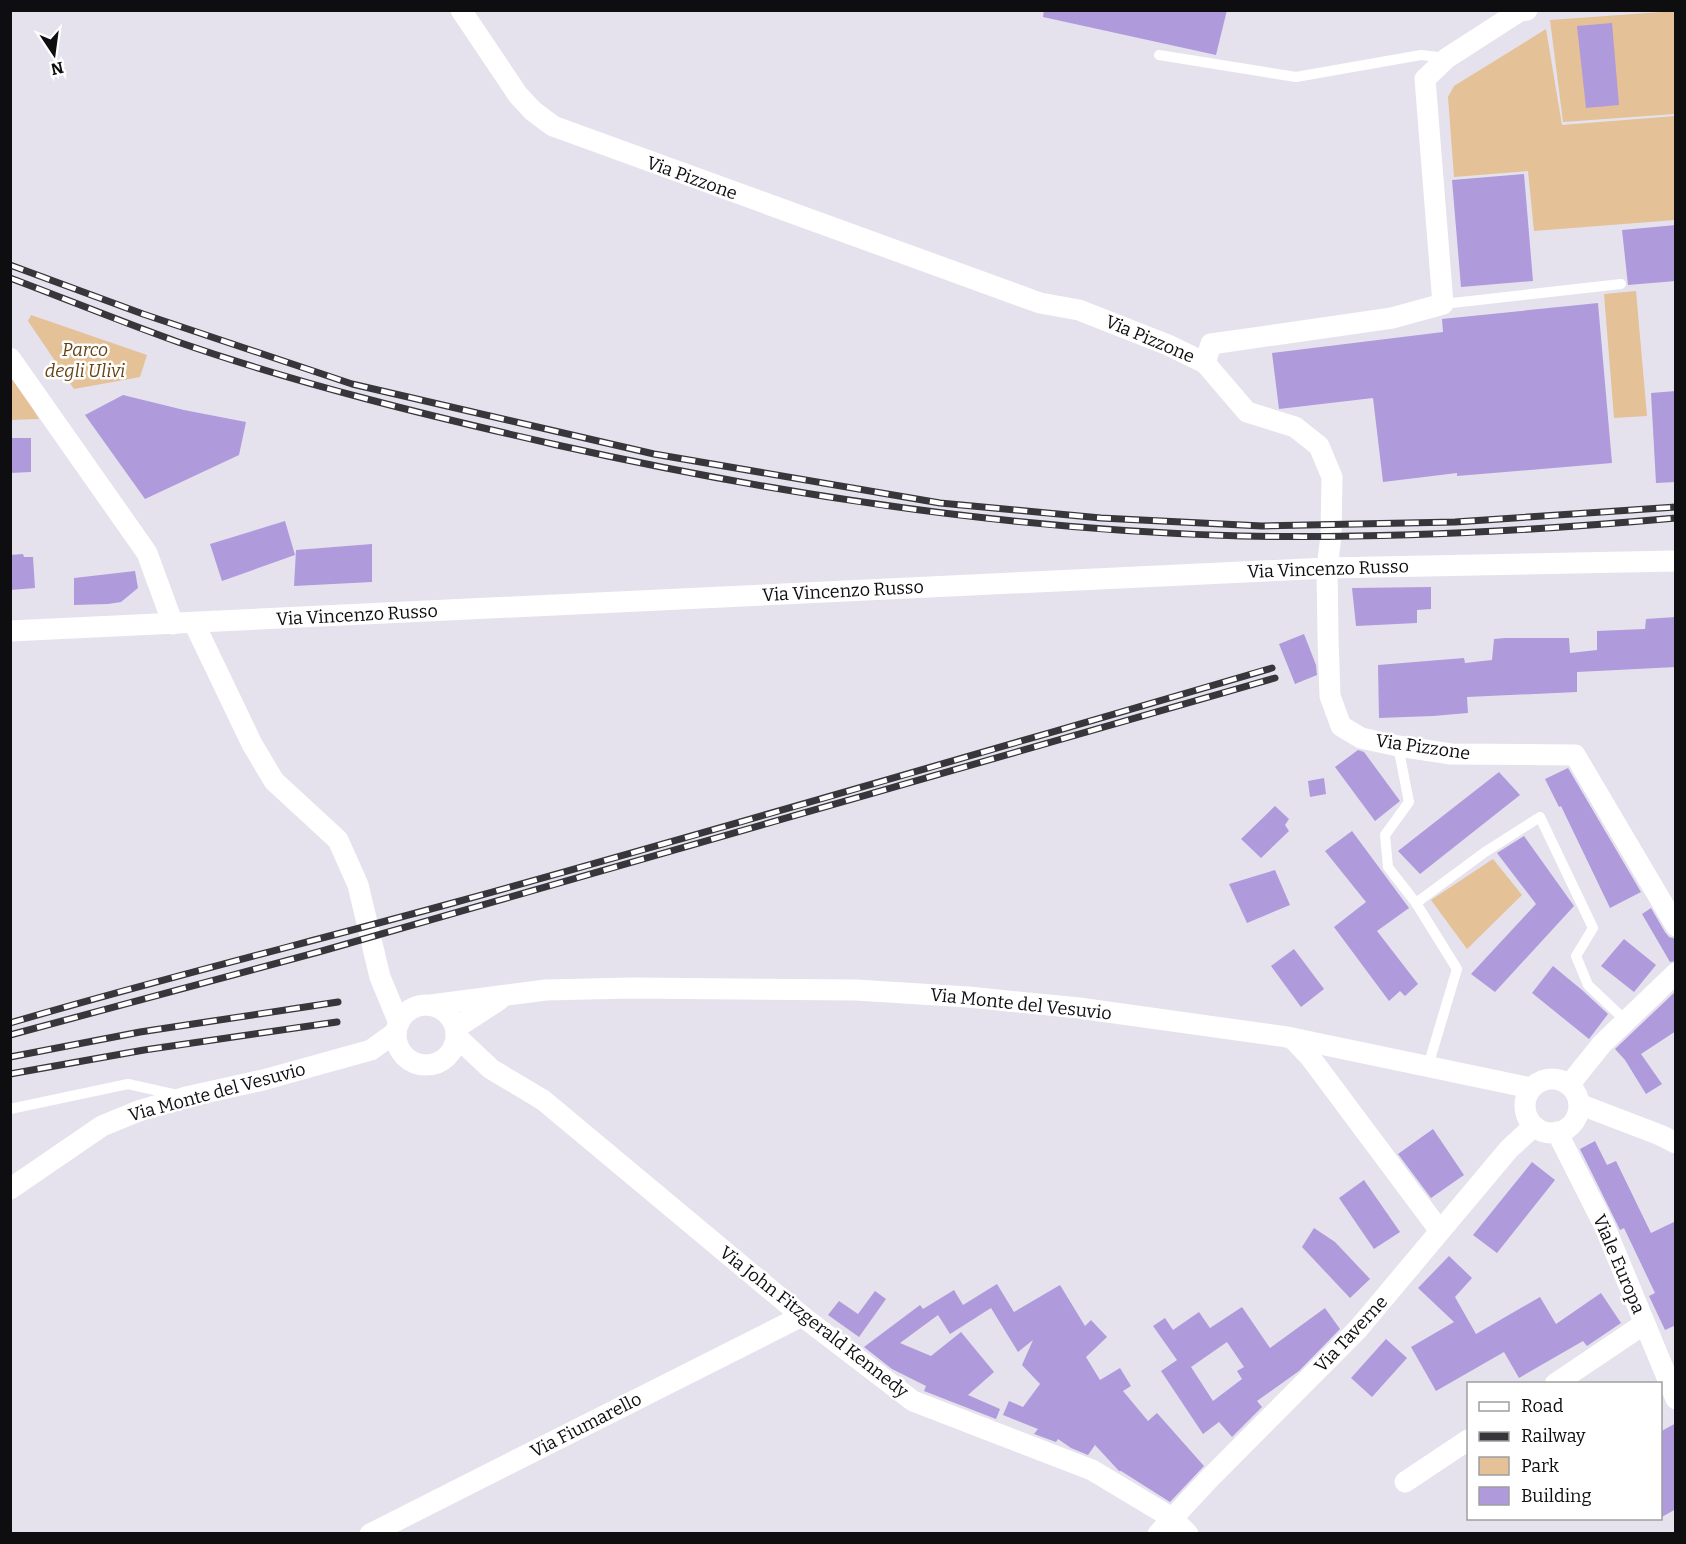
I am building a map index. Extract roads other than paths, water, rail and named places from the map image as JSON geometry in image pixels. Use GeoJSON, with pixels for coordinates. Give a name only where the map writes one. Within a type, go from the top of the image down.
{"type":"FeatureCollection","features":[{"type":"Feature","properties":{"kind":"street","name":"Via Pizzone"},"geometry":{"type":"LineString","coordinates":[[461,10],[518,95],[533,111],[553,126],[1040,303],[1079,310],[1168,345],[1205,363],[1247,412],[1295,427],[1319,446],[1332,477],[1331,536],[1327,568],[1330,696],[1341,726],[1361,738],[1398,747],[1450,754],[1575,755],[1676,926]]}},
{"type":"Feature","properties":{"kind":"street"},"geometry":{"type":"LineString","coordinates":[[1205,363],[1211,344],[1392,318],[1443,304],[1425,79],[1447,58],[1520,11],[1527,10]]}},
{"type":"Feature","properties":{"kind":"street"},"geometry":{"type":"LineString","coordinates":[[10,358],[147,553],[173,624]]}},
{"type":"Feature","properties":{"kind":"street","name":"Via Vincenzo Russo"},"geometry":{"type":"LineString","coordinates":[[10,631],[1327,568],[1676,561]]}},
{"type":"Feature","properties":{"kind":"street"},"geometry":{"type":"LineString","coordinates":[[194,623],[252,744],[274,781],[338,840],[358,885],[382,983],[397,1027],[397,1042],[400,1051],[407,1059]]}},
{"type":"Feature","properties":{"kind":"street"},"geometry":{"type":"LineString","coordinates":[[1569,1085],[1602,1044],[1676,973]]}},
{"type":"Feature","properties":{"kind":"street"},"geometry":{"type":"LineString","coordinates":[[382,983],[447,1013],[456,1032]]}},
{"type":"Feature","properties":{"kind":"street","name":"Via Monte del Vesuvio"},"geometry":{"type":"LineString","coordinates":[[10,1189],[102,1126],[141,1110],[371,1050],[397,1027],[412,1008],[546,990],[632,988],[856,990],[968,997],[1079,1008],[1292,1038],[1532,1088]]}},
{"type":"Feature","properties":{"kind":"street","name":"Via Monte del Vesuvio"},"geometry":{"type":"LineString","coordinates":[[371,1050],[407,1059],[415,1064],[435,1065],[451,1053],[456,1032],[505,996]]}},
{"type":"Feature","properties":{"kind":"street","name":"Via John Fitzgerald Kennedy"},"geometry":{"type":"LineString","coordinates":[[456,1032],[491,1069],[543,1100],[802,1316],[913,1401],[1092,1470],[1165,1526],[1188,1533]]}},
{"type":"Feature","properties":{"kind":"street"},"geometry":{"type":"LineString","coordinates":[[1292,1038],[1310,1057],[1440,1232]]}},
{"type":"Feature","properties":{"kind":"street","name":"Via John Fitzgerald Kennedy"},"geometry":{"type":"LineString","coordinates":[[435,1065],[491,1069]]}},
{"type":"Feature","properties":{"kind":"street"},"geometry":{"type":"LineString","coordinates":[[1548,1079],[1557,1079],[1569,1085],[1576,1092],[1579,1104],[1575,1119],[1569,1126],[1557,1132],[1543,1131],[1534,1126],[1525,1109],[1526,1099],[1532,1088],[1548,1079]]}},
{"type":"Feature","properties":{"kind":"street"},"geometry":{"type":"LineString","coordinates":[[1579,1104],[1660,1134],[1676,1143]]}},
{"type":"Feature","properties":{"kind":"street","name":"Via Taverne"},"geometry":{"type":"LineString","coordinates":[[1165,1526],[1358,1329],[1509,1149],[1534,1126]]}},
{"type":"Feature","properties":{"kind":"street","name":"Viale Europa"},"geometry":{"type":"LineString","coordinates":[[1557,1132],[1604,1225],[1676,1399]]}},
{"type":"Feature","properties":{"kind":"street","name":"Via Fiumarello"},"geometry":{"type":"LineString","coordinates":[[370,1533],[802,1316]]}},
{"type":"Feature","properties":{"kind":"street"},"geometry":{"type":"LineString","coordinates":[[1557,1382],[1644,1324]]}},
{"type":"Feature","properties":{"kind":"street"},"geometry":{"type":"LineString","coordinates":[[1405,1482],[1467,1441]]}},
{"type":"Feature","properties":{"kind":"lane"},"geometry":{"type":"LineString","coordinates":[[1159,55],[1296,77],[1421,55],[1447,58]]}},
{"type":"Feature","properties":{"kind":"lane"},"geometry":{"type":"LineString","coordinates":[[1443,304],[1621,284]]}},
{"type":"Feature","properties":{"kind":"lane"},"geometry":{"type":"LineString","coordinates":[[1398,747],[1409,802],[1385,835],[1388,867],[1416,903],[1457,969],[1428,1066]]}},
{"type":"Feature","properties":{"kind":"lane"},"geometry":{"type":"LineString","coordinates":[[1416,903],[1485,852],[1540,817],[1593,928],[1576,956],[1588,986],[1626,1021]]}},
{"type":"Feature","properties":{"kind":"lane"},"geometry":{"type":"LineString","coordinates":[[10,1109],[128,1084],[186,1097]]}},
{"type":"Feature","properties":{"kind":"railway"},"geometry":{"type":"LineString","coordinates":[[10,265],[143,314],[352,384],[654,454],[940,503],[1101,518],[1262,526],[1455,522],[1676,507]]}},
{"type":"Feature","properties":{"kind":"railway"},"geometry":{"type":"LineString","coordinates":[[10,278],[136,327],[225,358],[366,399],[641,463],[896,507],[1068,526],[1154,532],[1295,537],[1458,533],[1676,518]]}},
{"type":"Feature","properties":{"kind":"railway"},"geometry":{"type":"LineString","coordinates":[[10,1023],[552,875],[1272,668]]}},
{"type":"Feature","properties":{"kind":"railway"},"geometry":{"type":"LineString","coordinates":[[10,1035],[322,951],[1275,678]]}},
{"type":"Feature","properties":{"kind":"railway"},"geometry":{"type":"LineString","coordinates":[[10,1057],[140,1032],[338,1002]]}},
{"type":"Feature","properties":{"kind":"railway"},"geometry":{"type":"LineString","coordinates":[[10,1074],[144,1050],[337,1022]]}},
{"type":"Feature","properties":{"kind":"park label","name":"Parco degli Ulivi"},"geometry":{"type":"Point","coordinates":[85,360]}}]}
